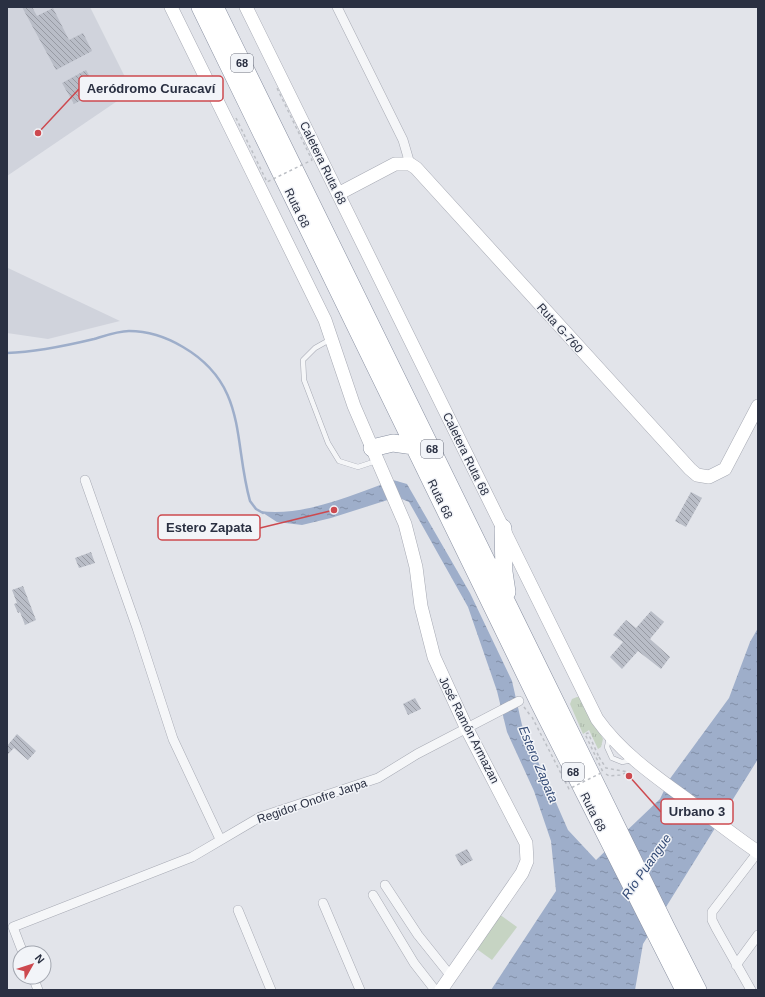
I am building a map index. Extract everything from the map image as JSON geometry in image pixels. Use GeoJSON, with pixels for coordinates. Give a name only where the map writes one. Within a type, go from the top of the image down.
{"type":"FeatureCollection","features":[{"type":"Feature","properties":{"kind":"highway","name":"Ruta 68"},"geometry":{"type":"LineString","coordinates":[[200,7],[414,446],[661,932],[684,990]]}},
{"type":"Feature","properties":{"kind":"highway","name":"Ruta 68"},"geometry":{"type":"LineString","coordinates":[[215,7],[510,608],[613,836]]}},
{"type":"Feature","properties":{"kind":"highway"},"geometry":{"type":"LineString","coordinates":[[375,454],[393,443],[414,446]]}},
{"type":"Feature","properties":{"kind":"highway"},"geometry":{"type":"LineString","coordinates":[[503,528],[504,572],[510,608]]}},
{"type":"Feature","properties":{"kind":"highway","name":"Ruta 68"},"geometry":{"type":"LineString","coordinates":[[661,932],[698,990]]}},
{"type":"Feature","properties":{"kind":"street"},"geometry":{"type":"LineString","coordinates":[[171,7],[318,306],[332,338],[351,399],[375,454]]}},
{"type":"Feature","properties":{"kind":"street","name":"Caletera Ruta 68"},"geometry":{"type":"LineString","coordinates":[[246,7],[591,709],[610,737],[634,759],[660,780],[756,850]]}},
{"type":"Feature","properties":{"kind":"street"},"geometry":{"type":"LineString","coordinates":[[337,7],[403,140],[410,164],[395,164],[338,194]]}},
{"type":"Feature","properties":{"kind":"street","name":"Ruta G-760"},"geometry":{"type":"LineString","coordinates":[[410,164],[422,173],[485,246],[697,475],[709,477],[725,469],[758,406]]}},
{"type":"Feature","properties":{"kind":"street","name":"José Ramón Armazan"},"geometry":{"type":"LineString","coordinates":[[375,454],[396,501],[412,548],[421,606],[434,656],[467,729],[525,838],[528,854],[522,874],[440,990]]}},
{"type":"Feature","properties":{"kind":"street"},"geometry":{"type":"LineString","coordinates":[[85,480],[137,628],[172,739],[220,839]]}},
{"type":"Feature","properties":{"kind":"street","name":"Regidor Onofre Jarpa"},"geometry":{"type":"LineString","coordinates":[[20,945],[13,927],[192,857],[220,839],[260,817],[378,778],[417,754],[518,701]]}},
{"type":"Feature","properties":{"kind":"street"},"geometry":{"type":"LineString","coordinates":[[751,990],[714,924],[712,912],[756,850]]}},
{"type":"Feature","properties":{"kind":"street"},"geometry":{"type":"LineString","coordinates":[[385,885],[418,935],[450,975]]}},
{"type":"Feature","properties":{"kind":"street"},"geometry":{"type":"LineString","coordinates":[[373,895],[414,963],[435,990]]}},
{"type":"Feature","properties":{"kind":"street"},"geometry":{"type":"LineString","coordinates":[[323,903],[360,990]]}},
{"type":"Feature","properties":{"kind":"street"},"geometry":{"type":"LineString","coordinates":[[238,910],[271,990]]}},
{"type":"Feature","properties":{"kind":"street"},"geometry":{"type":"LineString","coordinates":[[736,965],[758,935]]}},
{"type":"Feature","properties":{"kind":"lane"},"geometry":{"type":"LineString","coordinates":[[332,338],[315,348],[303,360],[304,380],[328,443],[339,461],[358,467],[375,454]]}},
{"type":"Feature","properties":{"kind":"path"},"geometry":{"type":"LineString","coordinates":[[236,118],[267,182],[312,160],[273,81]]}},
{"type":"Feature","properties":{"kind":"path"},"geometry":{"type":"LineString","coordinates":[[518,701],[532,717],[569,789],[603,772]]}},
{"type":"Feature","properties":{"kind":"path"},"geometry":{"type":"LineString","coordinates":[[625,772],[622,775],[614,776],[609,776],[603,772],[585,734],[588,733],[606,768],[636,774]]}},
{"type":"Feature","properties":{"kind":"shaded area"},"geometry":{"type":"Polygon","coordinates":[[[7,7],[90,7],[132,91],[7,176],[7,7]]]}},
{"type":"Feature","properties":{"kind":"shaded area"},"geometry":{"type":"Polygon","coordinates":[[[7,265],[8,268],[120,321],[48,339],[7,333],[7,265]]]}},
{"type":"Feature","properties":{"kind":"green space"},"geometry":{"type":"Polygon","coordinates":[[[581,697],[603,739],[601,747],[598,749],[589,730],[583,734],[570,704],[572,699],[581,697]]]}},
{"type":"Feature","properties":{"kind":"green space"},"geometry":{"type":"Polygon","coordinates":[[[499,914],[517,927],[492,960],[474,947],[499,914]]]}},
{"type":"Feature","properties":{"kind":"water","name":"Río Puangue"},"geometry":{"type":"Polygon","coordinates":[[[393,480],[407,484],[470,593],[512,681],[522,725],[568,830],[596,860],[660,799],[669,780],[729,698],[750,642],[758,628],[758,759],[643,944],[635,990],[491,990],[556,891],[551,841],[534,791],[507,732],[497,691],[468,607],[409,502],[397,497],[331,518],[302,525],[277,522],[260,511],[293,511],[310,508],[345,498],[393,480]]]}},
{"type":"Feature","properties":{"kind":"building"},"geometry":{"type":"Polygon","coordinates":[[[22,7],[32,7],[37,16],[53,8],[69,40],[83,33],[92,51],[56,70],[22,7]]]}},
{"type":"Feature","properties":{"kind":"building"},"geometry":{"type":"Polygon","coordinates":[[[86,70],[98,91],[74,104],[62,83],[86,70]]]}},
{"type":"Feature","properties":{"kind":"building"},"geometry":{"type":"Polygon","coordinates":[[[691,492],[702,498],[686,527],[675,521],[691,492]]]}},
{"type":"Feature","properties":{"kind":"building"},"geometry":{"type":"Polygon","coordinates":[[[91,552],[95,563],[79,568],[75,558],[91,552]]]}},
{"type":"Feature","properties":{"kind":"building"},"geometry":{"type":"Polygon","coordinates":[[[23,586],[36,620],[25,625],[20,612],[18,613],[14,604],[17,603],[12,590],[23,586]]]}},
{"type":"Feature","properties":{"kind":"building"},"geometry":{"type":"Polygon","coordinates":[[[651,611],[664,622],[650,639],[670,657],[661,669],[638,651],[622,669],[610,657],[623,642],[613,635],[626,620],[636,628],[651,611]]]}},
{"type":"Feature","properties":{"kind":"building"},"geometry":{"type":"Polygon","coordinates":[[[415,698],[421,709],[408,715],[403,704],[415,698]]]}},
{"type":"Feature","properties":{"kind":"building"},"geometry":{"type":"Polygon","coordinates":[[[17,734],[36,751],[28,760],[14,748],[7,755],[7,746],[17,734]]]}},
{"type":"Feature","properties":{"kind":"building"},"geometry":{"type":"Polygon","coordinates":[[[467,849],[473,860],[461,866],[455,855],[467,849]]]}},
{"type":"Feature","properties":{"kind":"waterway","name":"Estero Zapata"},"geometry":{"type":"LineString","coordinates":[[7,353],[51,348],[125,331],[143,332],[158,336],[183,347],[204,362],[218,379],[228,397],[234,416],[250,501],[256,509],[263,513]]}},
{"type":"Feature","properties":{"kind":"place","name":"Aeródromo Curacaví"},"geometry":{"type":"Point","coordinates":[38,133]}},
{"type":"Feature","properties":{"kind":"place","name":"Estero Zapata"},"geometry":{"type":"Point","coordinates":[334,510]}},
{"type":"Feature","properties":{"kind":"place","name":"Urbano 3"},"geometry":{"type":"Point","coordinates":[629,776]}}]}
